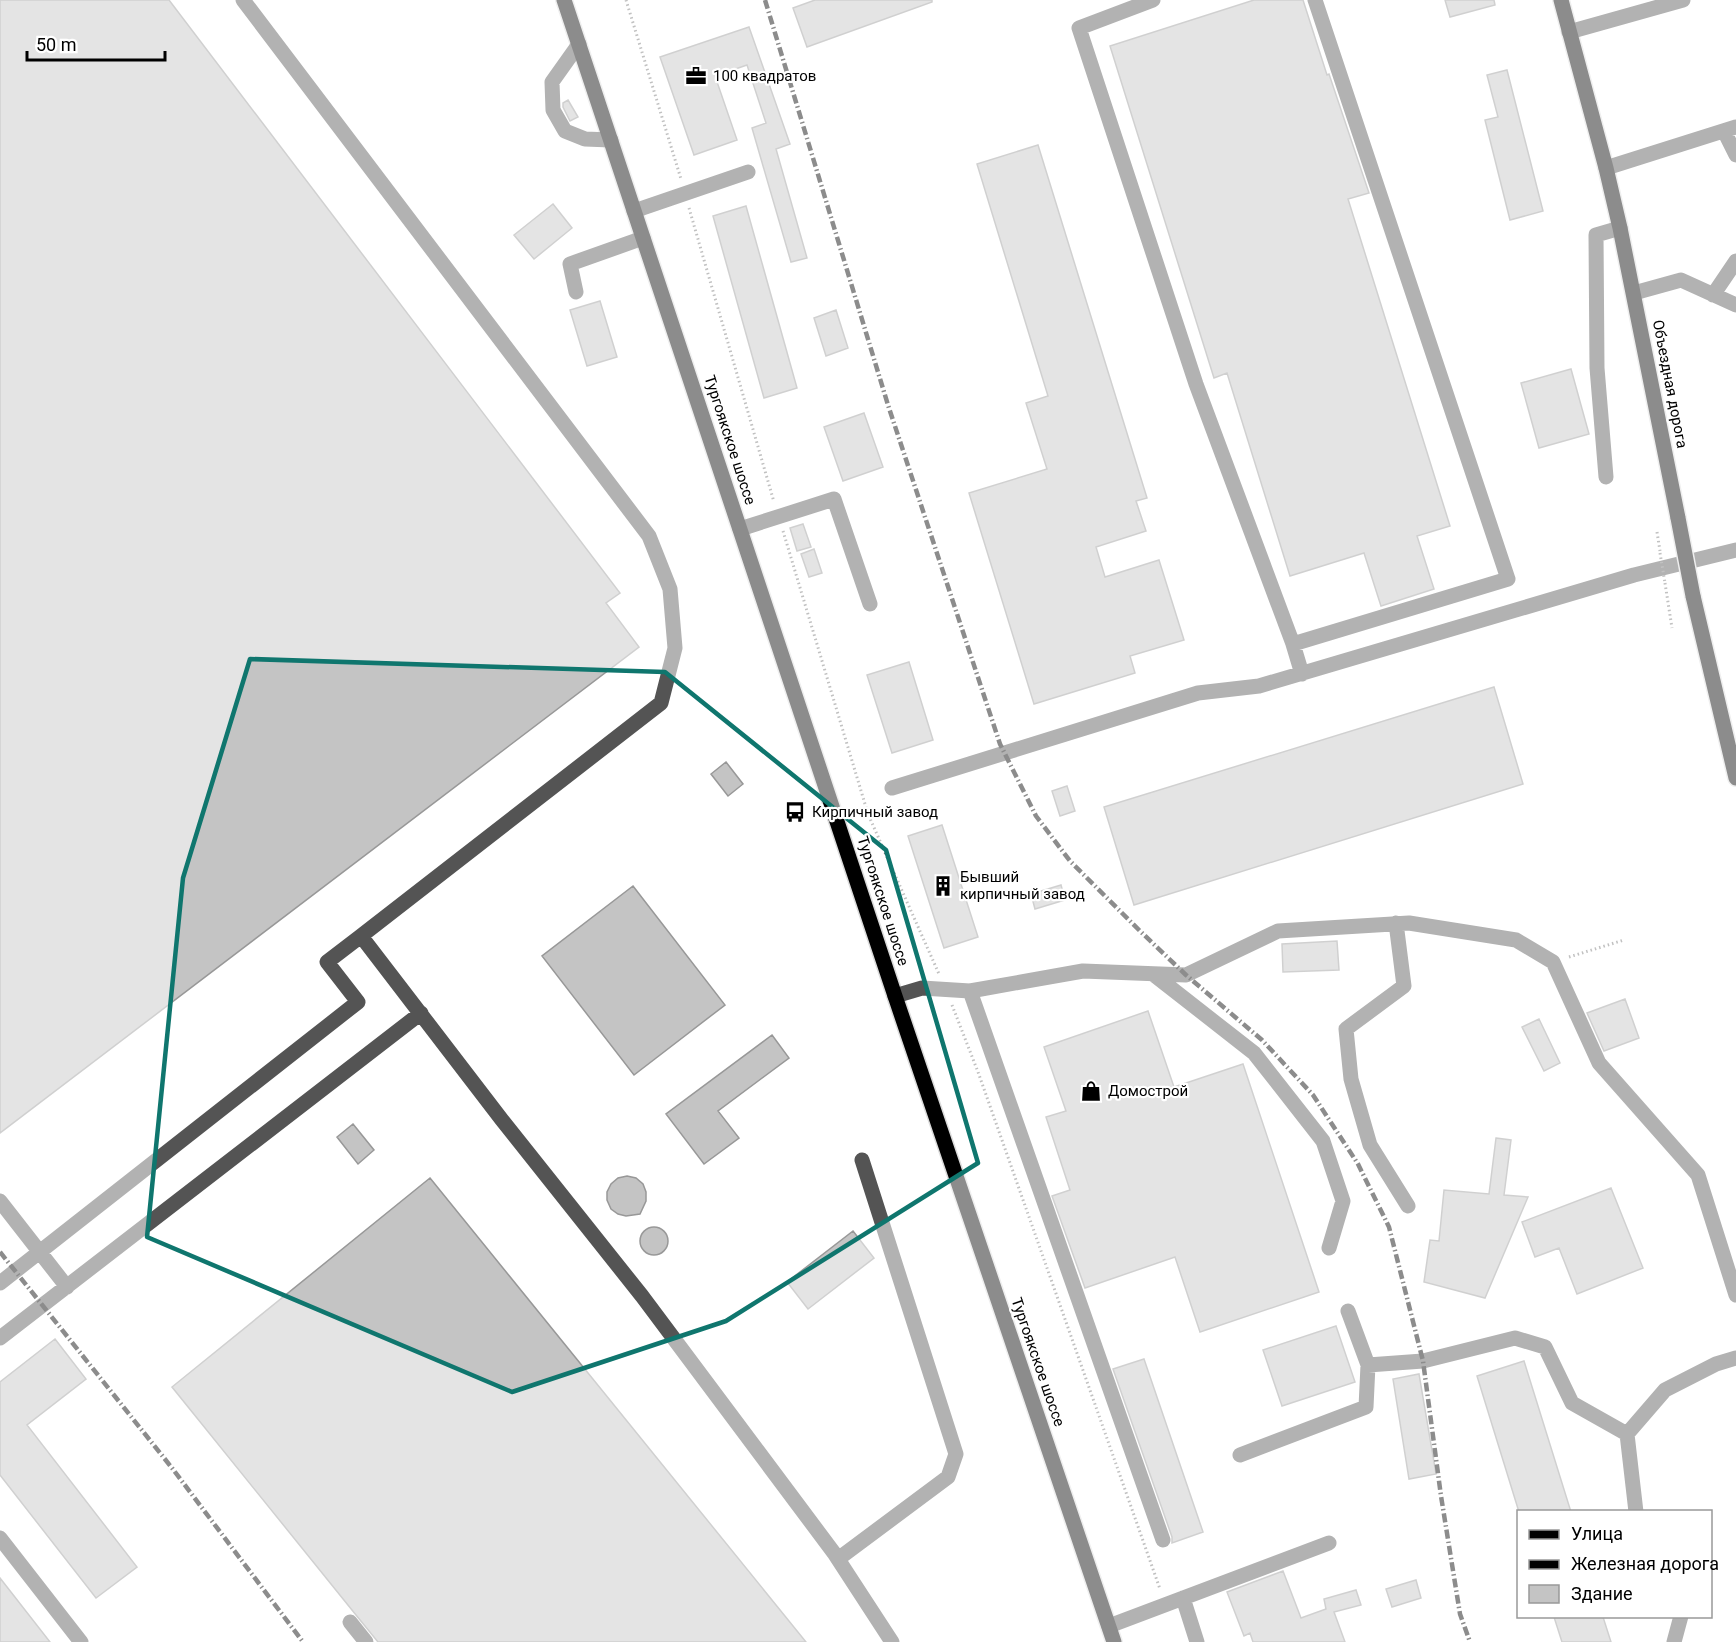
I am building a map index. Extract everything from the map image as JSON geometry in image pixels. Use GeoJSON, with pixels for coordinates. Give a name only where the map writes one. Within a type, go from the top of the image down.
{"type":"FeatureCollection","features":[{"type":"Feature","properties":{"kind":"main road","name":"Тургоякское шоссе"},"geometry":{"type":"LineString","coordinates":[[564,0],[895,996],[1114,1642]]}},
{"type":"Feature","properties":{"kind":"main road","name":"Объездная дорога"},"geometry":{"type":"LineString","coordinates":[[1561,0],[1620,228],[1693,596],[1736,778]]}},
{"type":"Feature","properties":{"kind":"street"},"geometry":{"type":"LineString","coordinates":[[0,1283],[358,1002],[327,962],[661,703],[675,648],[670,589],[649,536],[243,0]]}},
{"type":"Feature","properties":{"kind":"street"},"geometry":{"type":"LineString","coordinates":[[1153,0],[1079,28],[1196,384],[1293,644],[1302,674]]}},
{"type":"Feature","properties":{"kind":"street"},"geometry":{"type":"LineString","coordinates":[[1293,644],[1508,579],[1316,0]]}},
{"type":"Feature","properties":{"kind":"street"},"geometry":{"type":"LineString","coordinates":[[1569,32],[1683,0]]}},
{"type":"Feature","properties":{"kind":"street"},"geometry":{"type":"LineString","coordinates":[[579,44],[552,82],[553,110],[565,131],[585,139],[611,140]]}},
{"type":"Feature","properties":{"kind":"street"},"geometry":{"type":"LineString","coordinates":[[1606,168],[1730,129],[1736,155]]}},
{"type":"Feature","properties":{"kind":"street"},"geometry":{"type":"LineString","coordinates":[[634,211],[748,172]]}},
{"type":"Feature","properties":{"kind":"street"},"geometry":{"type":"LineString","coordinates":[[1606,477],[1597,368],[1596,235],[1620,228]]}},
{"type":"Feature","properties":{"kind":"street"},"geometry":{"type":"LineString","coordinates":[[576,292],[570,264],[643,238]]}},
{"type":"Feature","properties":{"kind":"street"},"geometry":{"type":"LineString","coordinates":[[1713,295],[1736,261]]}},
{"type":"Feature","properties":{"kind":"street"},"geometry":{"type":"LineString","coordinates":[[1634,293],[1681,280],[1736,305]]}},
{"type":"Feature","properties":{"kind":"street"},"geometry":{"type":"LineString","coordinates":[[740,529],[834,498],[870,604]]}},
{"type":"Feature","properties":{"kind":"street"},"geometry":{"type":"LineString","coordinates":[[892,788],[1198,693],[1259,686],[1634,575],[1736,550]]}},
{"type":"Feature","properties":{"kind":"street"},"geometry":{"type":"LineString","coordinates":[[895,996],[922,987],[970,991],[1083,971],[1186,975],[1278,931],[1409,923],[1516,940],[1552,962],[1599,1063],[1698,1175],[1736,1294]]}},
{"type":"Feature","properties":{"kind":"street"},"geometry":{"type":"LineString","coordinates":[[1396,924],[1404,986],[1346,1029],[1351,1079],[1370,1145],[1408,1206]]}},
{"type":"Feature","properties":{"kind":"street"},"geometry":{"type":"LineString","coordinates":[[361,936],[502,1120],[642,1296],[838,1559],[892,1642]]}},
{"type":"Feature","properties":{"kind":"street"},"geometry":{"type":"LineString","coordinates":[[1152,974],[1254,1053],[1323,1141],[1343,1201],[1329,1248]]}},
{"type":"Feature","properties":{"kind":"street"},"geometry":{"type":"LineString","coordinates":[[970,991],[1163,1540]]}},
{"type":"Feature","properties":{"kind":"street"},"geometry":{"type":"LineString","coordinates":[[0,1338],[420,1013]]}},
{"type":"Feature","properties":{"kind":"street"},"geometry":{"type":"LineString","coordinates":[[838,1559],[948,1477],[956,1454],[862,1160]]}},
{"type":"Feature","properties":{"kind":"street"},"geometry":{"type":"LineString","coordinates":[[0,1201],[67,1287]]}},
{"type":"Feature","properties":{"kind":"street"},"geometry":{"type":"LineString","coordinates":[[1240,1455],[1366,1407],[1368,1365],[1348,1311]]}},
{"type":"Feature","properties":{"kind":"street"},"geometry":{"type":"LineString","coordinates":[[1368,1365],[1423,1361],[1515,1338],[1545,1347],[1572,1403],[1627,1434]]}},
{"type":"Feature","properties":{"kind":"street"},"geometry":{"type":"LineString","coordinates":[[1636,1510],[1627,1434],[1665,1390],[1716,1364],[1736,1358]]}},
{"type":"Feature","properties":{"kind":"street"},"geometry":{"type":"LineString","coordinates":[[0,1538],[81,1642]]}},
{"type":"Feature","properties":{"kind":"street"},"geometry":{"type":"LineString","coordinates":[[1109,1626],[1329,1543]]}},
{"type":"Feature","properties":{"kind":"street"},"geometry":{"type":"LineString","coordinates":[[1183,1598],[1197,1642]]}},
{"type":"Feature","properties":{"kind":"street"},"geometry":{"type":"LineString","coordinates":[[1674,1642],[1681,1618]]}},
{"type":"Feature","properties":{"kind":"street"},"geometry":{"type":"LineString","coordinates":[[350,1622],[366,1642]]}},
{"type":"Feature","properties":{"kind":"path"},"geometry":{"type":"LineString","coordinates":[[626,0],[868,814],[946,989],[978,1072],[1165,1605]]}},
{"type":"Feature","properties":{"kind":"path"},"geometry":{"type":"LineString","coordinates":[[1657,532],[1672,628]]}},
{"type":"Feature","properties":{"kind":"path"},"geometry":{"type":"LineString","coordinates":[[1552,962],[1624,940]]}},
{"type":"Feature","properties":{"kind":"highlighted area"},"geometry":{"type":"Polygon","coordinates":[[[250,659],[665,672],[886,850],[978,1163],[726,1321],[512,1392],[147,1237],[183,878],[250,659]]]}},
{"type":"Feature","properties":{"kind":"building"},"geometry":{"type":"Polygon","coordinates":[[[0,0],[169,0],[620,593],[606,603],[639,647],[0,1133],[0,0]]]}},
{"type":"Feature","properties":{"kind":"building"},"geometry":{"type":"Polygon","coordinates":[[[815,0],[932,0],[932,2],[807,47],[793,8],[815,0]]]}},
{"type":"Feature","properties":{"kind":"building"},"geometry":{"type":"Polygon","coordinates":[[[1254,0],[1303,0],[1369,193],[1348,199],[1450,526],[1417,536],[1434,589],[1381,606],[1364,553],[1290,576],[1227,373],[1214,378],[1110,46],[1254,0]]]}},
{"type":"Feature","properties":{"kind":"building"},"geometry":{"type":"Polygon","coordinates":[[[1445,0],[1494,0],[1495,5],[1450,17],[1445,0]]]}},
{"type":"Feature","properties":{"kind":"building"},"geometry":{"type":"Polygon","coordinates":[[[749,27],[790,144],[776,149],[807,258],[791,262],[752,128],[766,123],[747,65],[715,76],[737,140],[694,155],[660,57],[749,27]]]}},
{"type":"Feature","properties":{"kind":"building"},"geometry":{"type":"Polygon","coordinates":[[[1507,70],[1543,211],[1510,220],[1485,120],[1498,117],[1487,75],[1507,70]]]}},
{"type":"Feature","properties":{"kind":"building"},"geometry":{"type":"Polygon","coordinates":[[[568,100],[578,117],[570,121],[563,107],[563,103],[568,100]]]}},
{"type":"Feature","properties":{"kind":"building"},"geometry":{"type":"Polygon","coordinates":[[[1038,145],[1147,498],[1136,501],[1146,531],[1096,547],[1105,577],[1159,560],[1184,640],[1130,656],[1135,673],[1034,704],[969,493],[1047,469],[1026,403],[1048,396],[977,164],[1038,145]]]}},
{"type":"Feature","properties":{"kind":"building"},"geometry":{"type":"Polygon","coordinates":[[[553,204],[572,228],[534,259],[514,235],[553,204]]]}},
{"type":"Feature","properties":{"kind":"building"},"geometry":{"type":"Polygon","coordinates":[[[746,206],[797,388],[764,398],[713,216],[746,206]]]}},
{"type":"Feature","properties":{"kind":"building"},"geometry":{"type":"Polygon","coordinates":[[[600,301],[617,357],[587,366],[570,310],[600,301]]]}},
{"type":"Feature","properties":{"kind":"building"},"geometry":{"type":"Polygon","coordinates":[[[836,310],[848,348],[826,356],[814,318],[836,310]]]}},
{"type":"Feature","properties":{"kind":"building"},"geometry":{"type":"Polygon","coordinates":[[[1571,369],[1589,434],[1539,448],[1521,383],[1571,369]]]}},
{"type":"Feature","properties":{"kind":"building"},"geometry":{"type":"Polygon","coordinates":[[[864,413],[883,467],[843,481],[824,427],[864,413]]]}},
{"type":"Feature","properties":{"kind":"building"},"geometry":{"type":"Polygon","coordinates":[[[803,524],[811,547],[797,551],[790,528],[803,524]]]}},
{"type":"Feature","properties":{"kind":"building"},"geometry":{"type":"Polygon","coordinates":[[[814,549],[822,573],[809,577],[801,554],[814,549]]]}},
{"type":"Feature","properties":{"kind":"building"},"geometry":{"type":"Polygon","coordinates":[[[909,662],[933,740],[892,753],[867,675],[909,662]]]}},
{"type":"Feature","properties":{"kind":"building"},"geometry":{"type":"Polygon","coordinates":[[[1494,687],[1523,784],[1134,905],[1104,807],[1494,687]]]}},
{"type":"Feature","properties":{"kind":"building"},"geometry":{"type":"Polygon","coordinates":[[[726,762],[743,784],[728,796],[711,774],[726,762]]]}},
{"type":"Feature","properties":{"kind":"building"},"geometry":{"type":"Polygon","coordinates":[[[1067,786],[1075,811],[1060,816],[1052,791],[1067,786]]]}},
{"type":"Feature","properties":{"kind":"building","name":"Бывший кирпичный завод"},"geometry":{"type":"Polygon","coordinates":[[[942,825],[978,937],[944,948],[908,836],[942,825]]]}},
{"type":"Feature","properties":{"kind":"building"},"geometry":{"type":"Polygon","coordinates":[[[1061,885],[1065,900],[1035,909],[1031,894],[1061,885]]]}},
{"type":"Feature","properties":{"kind":"building"},"geometry":{"type":"Polygon","coordinates":[[[633,886],[725,1005],[634,1075],[542,956],[633,886]]]}},
{"type":"Feature","properties":{"kind":"building"},"geometry":{"type":"Polygon","coordinates":[[[1337,941],[1339,970],[1283,972],[1282,944],[1337,941]]]}},
{"type":"Feature","properties":{"kind":"building"},"geometry":{"type":"Polygon","coordinates":[[[1625,999],[1639,1038],[1604,1051],[1587,1013],[1625,999]]]}},
{"type":"Feature","properties":{"kind":"building"},"geometry":{"type":"Polygon","coordinates":[[[1148,1011],[1174,1087],[1243,1064],[1319,1292],[1200,1332],[1175,1257],[1085,1288],[1052,1196],[1070,1190],[1046,1117],[1066,1111],[1044,1047],[1148,1011]]]}},
{"type":"Feature","properties":{"kind":"building"},"geometry":{"type":"Polygon","coordinates":[[[1539,1019],[1560,1063],[1544,1071],[1522,1027],[1539,1019]]]}},
{"type":"Feature","properties":{"kind":"building"},"geometry":{"type":"Polygon","coordinates":[[[772,1035],[789,1058],[718,1111],[739,1138],[704,1164],[666,1114],[772,1035]]]}},
{"type":"Feature","properties":{"kind":"building"},"geometry":{"type":"Polygon","coordinates":[[[353,1124],[374,1150],[358,1164],[337,1137],[353,1124]]]}},
{"type":"Feature","properties":{"kind":"building"},"geometry":{"type":"Polygon","coordinates":[[[1496,1138],[1511,1140],[1504,1195],[1528,1197],[1485,1298],[1424,1282],[1430,1240],[1439,1241],[1444,1190],[1489,1194],[1496,1138]]]}},
{"type":"Feature","properties":{"kind":"building"},"geometry":{"type":"Polygon","coordinates":[[[627,1176],[636,1178],[643,1184],[646,1192],[646,1201],[640,1214],[626,1216],[618,1214],[611,1209],[607,1200],[607,1192],[611,1184],[618,1178],[627,1176]]]}},
{"type":"Feature","properties":{"kind":"building"},"geometry":{"type":"Polygon","coordinates":[[[430,1178],[806,1642],[378,1642],[356,1615],[172,1387],[430,1178]]]}},
{"type":"Feature","properties":{"kind":"building"},"geometry":{"type":"Polygon","coordinates":[[[1611,1188],[1643,1268],[1577,1294],[1559,1248],[1535,1257],[1522,1222],[1611,1188]]]}},
{"type":"Feature","properties":{"kind":"building"},"geometry":{"type":"Polygon","coordinates":[[[654,1227],[664,1231],[668,1241],[664,1251],[654,1255],[644,1251],[640,1241],[644,1231],[654,1227]]]}},
{"type":"Feature","properties":{"kind":"building"},"geometry":{"type":"Polygon","coordinates":[[[853,1231],[874,1258],[808,1309],[787,1282],[853,1231]]]}},
{"type":"Feature","properties":{"kind":"building"},"geometry":{"type":"Polygon","coordinates":[[[1336,1326],[1355,1382],[1282,1406],[1263,1350],[1336,1326]]]}},
{"type":"Feature","properties":{"kind":"building"},"geometry":{"type":"Polygon","coordinates":[[[55,1339],[86,1379],[27,1425],[137,1567],[96,1598],[0,1475],[0,1382],[55,1339]]]}},
{"type":"Feature","properties":{"kind":"building"},"geometry":{"type":"Polygon","coordinates":[[[1144,1359],[1203,1532],[1172,1543],[1172,1537],[1113,1369],[1144,1359]]]}},
{"type":"Feature","properties":{"kind":"building"},"geometry":{"type":"Polygon","coordinates":[[[1524,1361],[1570,1510],[1518,1510],[1477,1376],[1524,1361]]]}},
{"type":"Feature","properties":{"kind":"building"},"geometry":{"type":"Polygon","coordinates":[[[1419,1374],[1436,1474],[1409,1479],[1393,1379],[1419,1374]]]}},
{"type":"Feature","properties":{"kind":"building"},"geometry":{"type":"Polygon","coordinates":[[[1283,1571],[1301,1618],[1326,1609],[1324,1599],[1356,1590],[1361,1605],[1334,1612],[1345,1642],[1253,1642],[1250,1633],[1244,1636],[1227,1592],[1283,1571]]]}},
{"type":"Feature","properties":{"kind":"building"},"geometry":{"type":"Polygon","coordinates":[[[0,1578],[50,1642],[0,1642],[0,1578]]]}},
{"type":"Feature","properties":{"kind":"building"},"geometry":{"type":"Polygon","coordinates":[[[1416,1580],[1421,1598],[1392,1607],[1386,1589],[1416,1580]]]}},
{"type":"Feature","properties":{"kind":"building"},"geometry":{"type":"Polygon","coordinates":[[[1554,1618],[1603,1618],[1611,1642],[1562,1642],[1554,1618]]]}},
{"type":"Feature","properties":{"kind":"railway"},"geometry":{"type":"LineString","coordinates":[[765,0],[888,405],[1000,744],[1036,816],[1070,861],[1186,975],[1262,1040],[1313,1095],[1358,1164],[1389,1227],[1423,1361],[1460,1614],[1470,1642]]}},
{"type":"Feature","properties":{"kind":"railway"},"geometry":{"type":"LineString","coordinates":[[0,1252],[172,1468],[303,1642]]}},
{"type":"Feature","properties":{"kind":"place","name":"100 квадратов"},"geometry":{"type":"Point","coordinates":[696,76]}},
{"type":"Feature","properties":{"kind":"place","name":"Кирпичный завод"},"geometry":{"type":"Point","coordinates":[795,812]}},
{"type":"Feature","properties":{"kind":"place","name":"Бывший кирпичный завод"},"geometry":{"type":"Point","coordinates":[943,886]}},
{"type":"Feature","properties":{"kind":"place","name":"Домострой"},"geometry":{"type":"Point","coordinates":[1091,1091]}}]}
